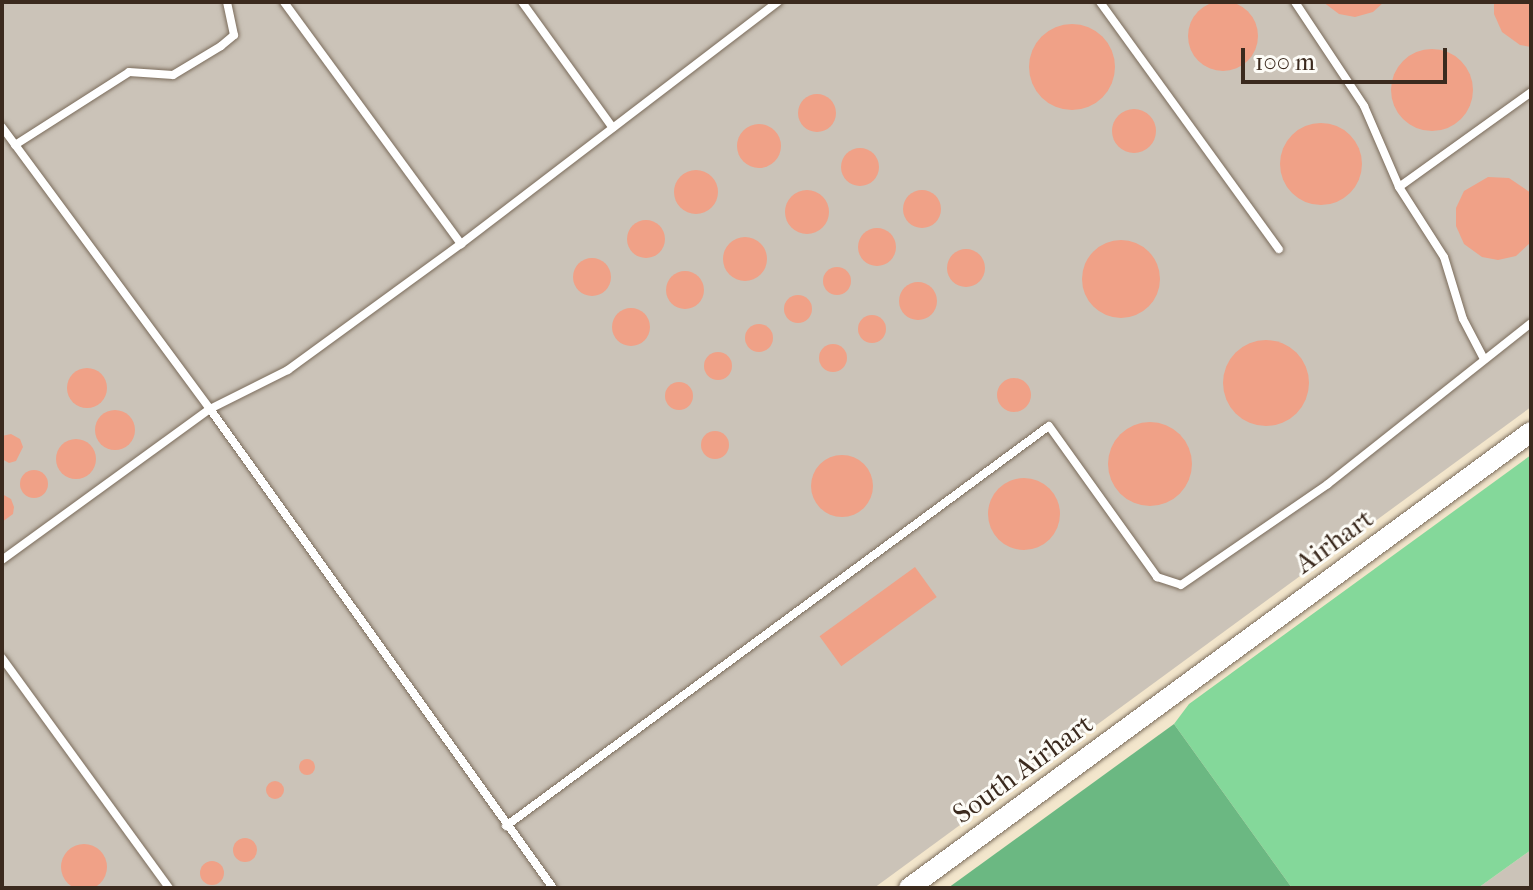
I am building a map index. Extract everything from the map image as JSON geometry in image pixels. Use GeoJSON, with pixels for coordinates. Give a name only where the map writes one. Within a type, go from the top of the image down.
{"type":"FeatureCollection","features":[{"type":"Feature","properties":{"kind":"street","name":"Airhart"},"geometry":{"type":"LineString","coordinates":[[1170,696],[1531,432]]}},
{"type":"Feature","properties":{"kind":"street","name":"South Airhart"},"geometry":{"type":"LineString","coordinates":[[909,888],[1170,696]]}},
{"type":"Feature","properties":{"kind":"lane"},"geometry":{"type":"LineString","coordinates":[[15,145],[129,72],[173,75],[211,53],[234,35],[227,2]]}},
{"type":"Feature","properties":{"kind":"lane"},"geometry":{"type":"LineString","coordinates":[[284,2],[461,244]]}},
{"type":"Feature","properties":{"kind":"lane"},"geometry":{"type":"LineString","coordinates":[[522,2],[613,128]]}},
{"type":"Feature","properties":{"kind":"lane"},"geometry":{"type":"LineString","coordinates":[[2,560],[210,409],[288,370],[461,244],[778,2]]}},
{"type":"Feature","properties":{"kind":"lane"},"geometry":{"type":"LineString","coordinates":[[1100,2],[1279,249]]}},
{"type":"Feature","properties":{"kind":"lane"},"geometry":{"type":"LineString","coordinates":[[1295,2],[1364,106],[1399,187],[1444,257],[1463,319],[1484,359]]}},
{"type":"Feature","properties":{"kind":"lane"},"geometry":{"type":"LineString","coordinates":[[1399,187],[1531,92]]}},
{"type":"Feature","properties":{"kind":"lane"},"geometry":{"type":"LineString","coordinates":[[2,127],[210,409],[553,888]]}},
{"type":"Feature","properties":{"kind":"lane"},"geometry":{"type":"LineString","coordinates":[[506,826],[1049,426],[1157,577],[1181,585],[1328,484],[1531,323]]}},
{"type":"Feature","properties":{"kind":"lane"},"geometry":{"type":"LineString","coordinates":[[2,658],[169,888]]}},
{"type":"Feature","properties":{"kind":"shaded area"},"geometry":{"type":"Polygon","coordinates":[[[2,2],[1531,2],[1531,407],[874,888],[2,888],[2,2]]]}},
{"type":"Feature","properties":{"kind":"shaded area"},"geometry":{"type":"Polygon","coordinates":[[[1531,850],[1531,888],[1478,888],[1531,850]]]}},
{"type":"Feature","properties":{"kind":"green space"},"geometry":{"type":"Polygon","coordinates":[[[1531,455],[1531,850],[1478,888],[1292,888],[1174,724],[1189,704],[1531,455]]]}},
{"type":"Feature","properties":{"kind":"green space"},"geometry":{"type":"Polygon","coordinates":[[[1174,724],[1292,888],[948,888],[1174,724]]]}},
{"type":"Feature","properties":{"kind":"building"},"geometry":{"type":"Polygon","coordinates":[[[1223,1],[1248,11],[1258,36],[1248,61],[1223,71],[1198,61],[1188,36],[1198,11],[1223,1]]]}},
{"type":"Feature","properties":{"kind":"building"},"geometry":{"type":"Polygon","coordinates":[[[1323,2],[1384,2],[1373,12],[1355,17],[1339,14],[1323,2]]]}},
{"type":"Feature","properties":{"kind":"building"},"geometry":{"type":"Polygon","coordinates":[[[1494,2],[1531,2],[1531,47],[1520,45],[1502,32],[1494,14],[1494,2]]]}},
{"type":"Feature","properties":{"kind":"building"},"geometry":{"type":"Polygon","coordinates":[[[1072,24],[1096,31],[1108,43],[1115,67],[1108,91],[1096,103],[1072,110],[1048,103],[1036,91],[1029,67],[1036,43],[1048,31],[1072,24]]]}},
{"type":"Feature","properties":{"kind":"building"},"geometry":{"type":"Polygon","coordinates":[[[1424,49],[1440,49],[1455,56],[1466,67],[1473,90],[1470,106],[1461,119],[1440,131],[1424,131],[1409,124],[1398,113],[1391,98],[1391,82],[1398,67],[1409,56],[1424,49]]]}},
{"type":"Feature","properties":{"kind":"building"},"geometry":{"type":"Polygon","coordinates":[[[817,94],[830,100],[836,113],[830,126],[817,132],[804,126],[798,113],[804,100],[817,94]]]}},
{"type":"Feature","properties":{"kind":"building"},"geometry":{"type":"Polygon","coordinates":[[[1134,109],[1150,115],[1156,131],[1150,147],[1134,153],[1118,147],[1112,131],[1118,115],[1134,109]]]}},
{"type":"Feature","properties":{"kind":"building"},"geometry":{"type":"Polygon","coordinates":[[[1313,123],[1329,123],[1344,130],[1355,141],[1362,164],[1359,180],[1350,193],[1329,205],[1313,205],[1298,198],[1287,187],[1280,172],[1280,156],[1287,141],[1298,130],[1313,123]]]}},
{"type":"Feature","properties":{"kind":"building"},"geometry":{"type":"Polygon","coordinates":[[[759,124],[775,130],[781,146],[775,162],[759,168],[743,162],[737,146],[743,130],[759,124]]]}},
{"type":"Feature","properties":{"kind":"building"},"geometry":{"type":"Polygon","coordinates":[[[860,148],[873,154],[879,167],[873,180],[860,186],[847,180],[841,167],[847,154],[860,148]]]}},
{"type":"Feature","properties":{"kind":"building"},"geometry":{"type":"Polygon","coordinates":[[[696,170],[712,176],[718,192],[712,208],[696,214],[680,208],[674,192],[680,176],[696,170]]]}},
{"type":"Feature","properties":{"kind":"building"},"geometry":{"type":"Polygon","coordinates":[[[1488,177],[1509,178],[1531,193],[1531,242],[1516,256],[1498,260],[1482,257],[1464,244],[1456,226],[1456,208],[1464,191],[1488,177]]]}},
{"type":"Feature","properties":{"kind":"building"},"geometry":{"type":"Polygon","coordinates":[[[807,190],[823,196],[829,212],[823,228],[807,234],[791,228],[785,212],[791,196],[807,190]]]}},
{"type":"Feature","properties":{"kind":"building"},"geometry":{"type":"Polygon","coordinates":[[[922,190],[935,196],[941,209],[935,222],[922,228],[909,222],[903,209],[909,196],[922,190]]]}},
{"type":"Feature","properties":{"kind":"building"},"geometry":{"type":"Polygon","coordinates":[[[646,220],[659,226],[665,239],[659,252],[646,258],[633,252],[627,239],[633,226],[646,220]]]}},
{"type":"Feature","properties":{"kind":"building"},"geometry":{"type":"Polygon","coordinates":[[[877,228],[890,234],[896,247],[890,260],[877,266],[864,260],[858,247],[864,234],[877,228]]]}},
{"type":"Feature","properties":{"kind":"building"},"geometry":{"type":"Polygon","coordinates":[[[745,237],[761,243],[767,259],[761,275],[745,281],[729,275],[723,259],[729,243],[745,237]]]}},
{"type":"Feature","properties":{"kind":"building"},"geometry":{"type":"Polygon","coordinates":[[[1121,240],[1136,243],[1149,251],[1157,264],[1160,279],[1157,294],[1149,307],[1136,315],[1121,318],[1106,315],[1093,307],[1085,294],[1082,279],[1085,264],[1093,251],[1106,243],[1121,240]]]}},
{"type":"Feature","properties":{"kind":"building"},"geometry":{"type":"Polygon","coordinates":[[[966,249],[979,255],[985,268],[979,281],[966,287],[953,281],[947,268],[953,255],[966,249]]]}},
{"type":"Feature","properties":{"kind":"building"},"geometry":{"type":"Polygon","coordinates":[[[592,258],[605,264],[611,277],[605,290],[592,296],[579,290],[573,277],[579,264],[592,258]]]}},
{"type":"Feature","properties":{"kind":"building"},"geometry":{"type":"Polygon","coordinates":[[[837,267],[847,271],[851,281],[847,291],[837,295],[827,291],[823,281],[827,271],[837,267]]]}},
{"type":"Feature","properties":{"kind":"building"},"geometry":{"type":"Polygon","coordinates":[[[685,271],[698,277],[704,290],[698,303],[685,309],[672,303],[666,290],[672,277],[685,271]]]}},
{"type":"Feature","properties":{"kind":"building"},"geometry":{"type":"Polygon","coordinates":[[[918,282],[931,288],[937,301],[931,314],[918,320],[905,314],[899,301],[905,288],[918,282]]]}},
{"type":"Feature","properties":{"kind":"building"},"geometry":{"type":"Polygon","coordinates":[[[798,295],[808,299],[812,309],[808,319],[798,323],[788,319],[784,309],[788,299],[798,295]]]}},
{"type":"Feature","properties":{"kind":"building"},"geometry":{"type":"Polygon","coordinates":[[[631,308],[644,314],[650,327],[644,340],[631,346],[618,340],[612,327],[618,314],[631,308]]]}},
{"type":"Feature","properties":{"kind":"building"},"geometry":{"type":"Polygon","coordinates":[[[872,315],[882,319],[886,329],[882,339],[872,343],[862,339],[858,329],[862,319],[872,315]]]}},
{"type":"Feature","properties":{"kind":"building"},"geometry":{"type":"Polygon","coordinates":[[[759,324],[769,328],[773,338],[769,348],[759,352],[749,348],[745,338],[749,328],[759,324]]]}},
{"type":"Feature","properties":{"kind":"building"},"geometry":{"type":"Polygon","coordinates":[[[1258,340],[1274,340],[1297,352],[1306,366],[1309,383],[1306,400],[1297,414],[1274,426],[1258,426],[1242,419],[1230,407],[1223,391],[1223,375],[1230,359],[1242,347],[1258,340]]]}},
{"type":"Feature","properties":{"kind":"building"},"geometry":{"type":"Polygon","coordinates":[[[833,344],[843,348],[847,358],[843,368],[833,372],[823,368],[819,358],[823,348],[833,344]]]}},
{"type":"Feature","properties":{"kind":"building"},"geometry":{"type":"Polygon","coordinates":[[[718,352],[728,356],[732,366],[728,376],[718,380],[708,376],[704,366],[708,356],[718,352]]]}},
{"type":"Feature","properties":{"kind":"building"},"geometry":{"type":"Polygon","coordinates":[[[87,368],[101,374],[107,388],[101,402],[87,408],[73,402],[67,388],[73,374],[87,368]]]}},
{"type":"Feature","properties":{"kind":"building"},"geometry":{"type":"Polygon","coordinates":[[[1014,378],[1026,383],[1031,395],[1026,407],[1014,412],[1002,407],[997,395],[1002,383],[1014,378]]]}},
{"type":"Feature","properties":{"kind":"building"},"geometry":{"type":"Polygon","coordinates":[[[679,382],[689,386],[693,396],[689,406],[679,410],[669,406],[665,396],[669,386],[679,382]]]}},
{"type":"Feature","properties":{"kind":"building"},"geometry":{"type":"Polygon","coordinates":[[[115,410],[129,416],[135,430],[129,444],[115,450],[101,444],[95,430],[101,416],[115,410]]]}},
{"type":"Feature","properties":{"kind":"building"},"geometry":{"type":"Polygon","coordinates":[[[1142,422],[1158,422],[1174,429],[1185,440],[1192,464],[1189,480],[1180,494],[1158,506],[1142,506],[1126,499],[1115,488],[1108,472],[1108,456],[1115,440],[1126,429],[1142,422]]]}},
{"type":"Feature","properties":{"kind":"building"},"geometry":{"type":"Polygon","coordinates":[[[715,431],[725,435],[729,445],[725,455],[715,459],[705,455],[701,445],[705,435],[715,431]]]}},
{"type":"Feature","properties":{"kind":"building"},"geometry":{"type":"Polygon","coordinates":[[[11,434],[20,439],[23,447],[16,461],[9,463],[2,459],[2,436],[11,434]]]}},
{"type":"Feature","properties":{"kind":"building"},"geometry":{"type":"Polygon","coordinates":[[[76,439],[90,445],[96,459],[90,473],[76,479],[62,473],[56,459],[62,445],[76,439]]]}},
{"type":"Feature","properties":{"kind":"building"},"geometry":{"type":"Polygon","coordinates":[[[842,455],[864,464],[873,486],[864,508],[842,517],[820,508],[811,486],[820,464],[842,455]]]}},
{"type":"Feature","properties":{"kind":"building"},"geometry":{"type":"Polygon","coordinates":[[[34,470],[44,474],[48,484],[44,494],[34,498],[24,494],[20,484],[24,474],[34,470]]]}},
{"type":"Feature","properties":{"kind":"building"},"geometry":{"type":"Polygon","coordinates":[[[1024,478],[1044,484],[1054,494],[1060,514],[1054,534],[1044,544],[1024,550],[1004,544],[994,534],[988,514],[994,494],[1004,484],[1024,478]]]}},
{"type":"Feature","properties":{"kind":"building"},"geometry":{"type":"Polygon","coordinates":[[[2,494],[11,499],[14,507],[13,514],[2,522],[2,494]]]}},
{"type":"Feature","properties":{"kind":"building"},"geometry":{"type":"Polygon","coordinates":[[[915,567],[937,597],[841,666],[820,636],[915,567]]]}},
{"type":"Feature","properties":{"kind":"building"},"geometry":{"type":"Polygon","coordinates":[[[307,759],[313,761],[313,773],[307,775],[301,773],[299,767],[301,761],[307,759]]]}},
{"type":"Feature","properties":{"kind":"building"},"geometry":{"type":"Polygon","coordinates":[[[275,781],[284,790],[275,799],[266,790],[275,781]]]}},
{"type":"Feature","properties":{"kind":"building"},"geometry":{"type":"Polygon","coordinates":[[[245,838],[256,845],[257,850],[250,861],[245,862],[234,855],[233,850],[240,839],[245,838]]]}},
{"type":"Feature","properties":{"kind":"building"},"geometry":{"type":"Polygon","coordinates":[[[84,844],[100,851],[107,867],[100,883],[84,890],[68,883],[61,867],[68,851],[84,844]]]}},
{"type":"Feature","properties":{"kind":"building"},"geometry":{"type":"Polygon","coordinates":[[[212,861],[223,868],[224,873],[217,884],[212,885],[201,878],[200,873],[207,862],[212,861]]]}}]}
